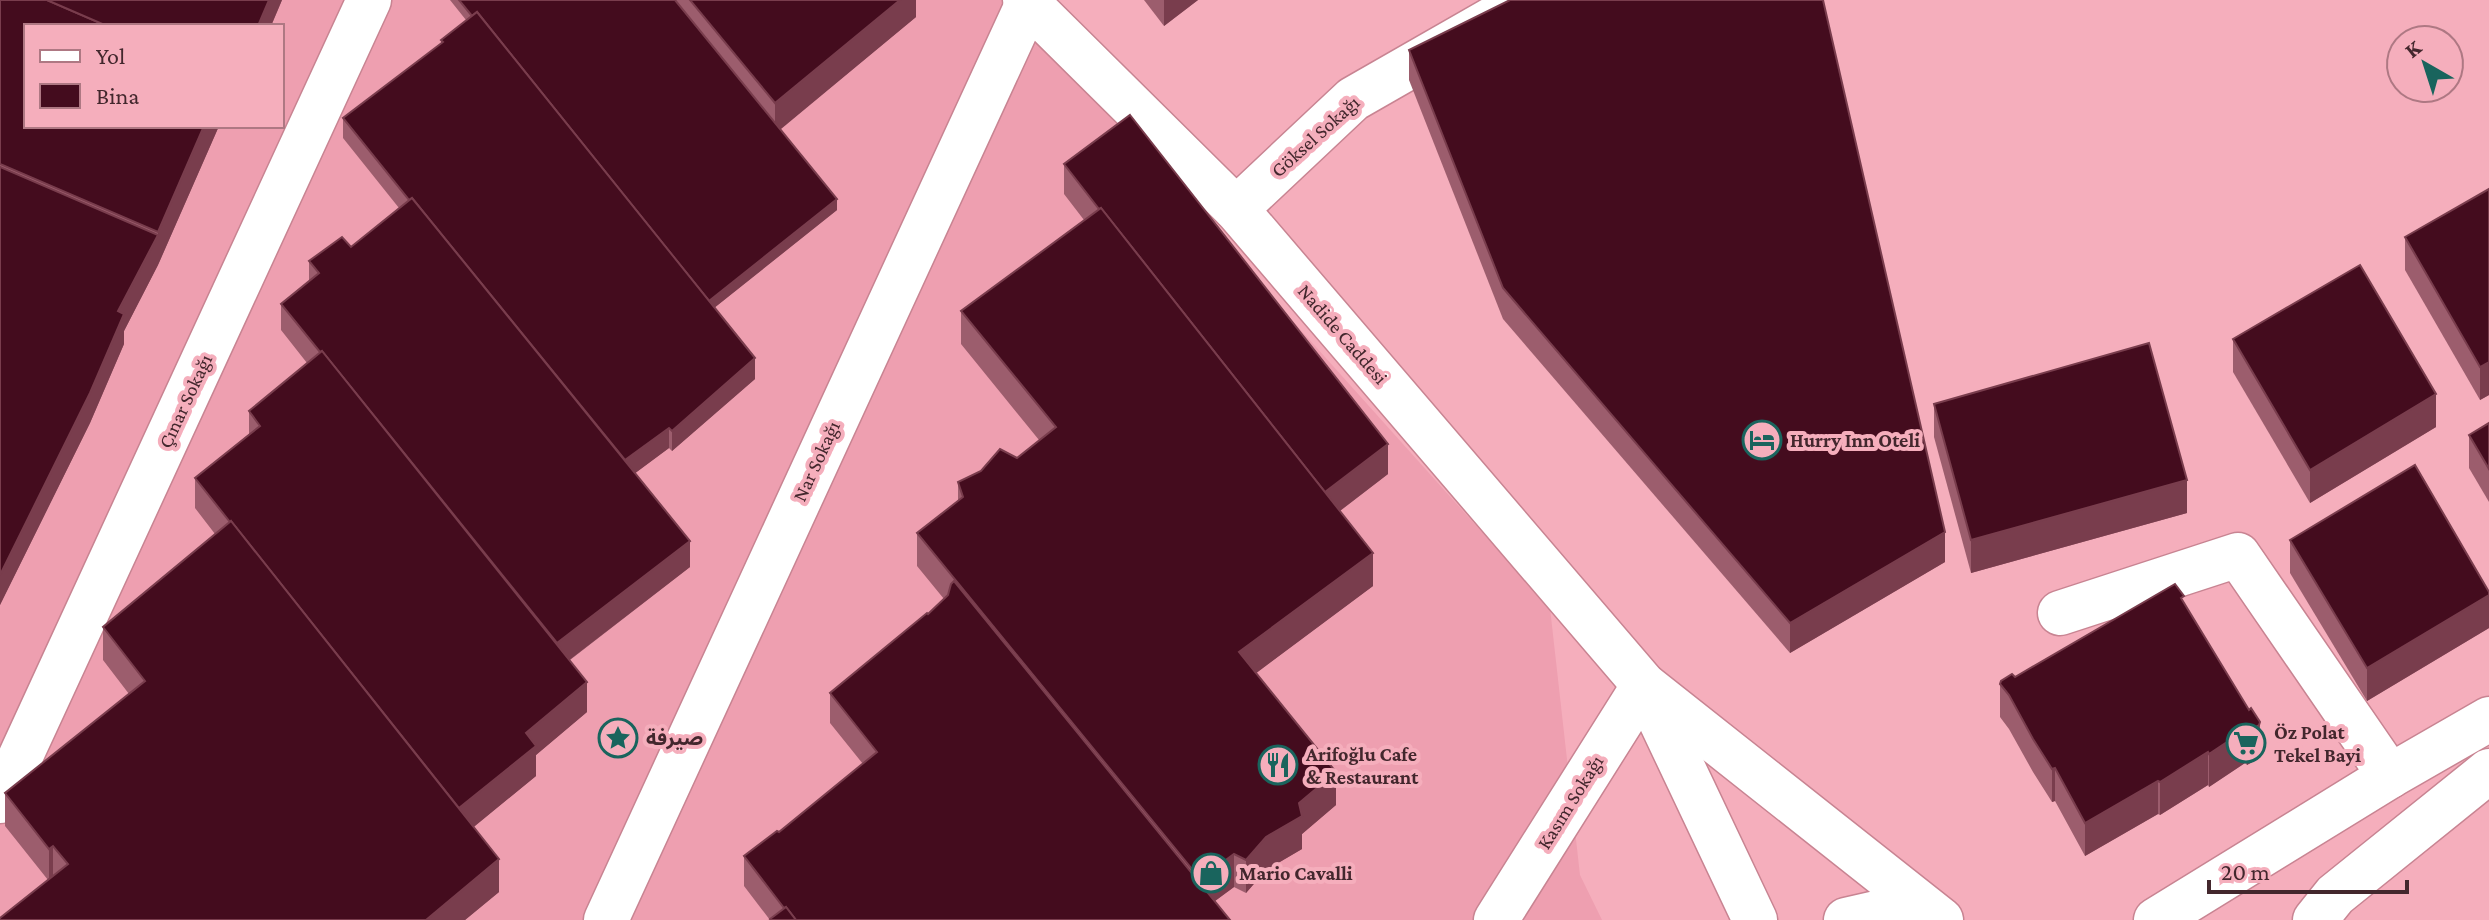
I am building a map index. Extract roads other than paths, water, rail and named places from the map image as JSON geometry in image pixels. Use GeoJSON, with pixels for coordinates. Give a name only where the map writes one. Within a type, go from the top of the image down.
{"type":"FeatureCollection","features":[{"type":"Feature","properties":{"kind":"street","name":"Çınar Sokağı"},"geometry":{"type":"LineString","coordinates":[[0,801],[369,0]]}},
{"type":"Feature","properties":{"kind":"street","name":"Göksel Sokağı"},"geometry":{"type":"LineString","coordinates":[[1236,209],[1353,99],[1526,0]]}},
{"type":"Feature","properties":{"kind":"street","name":"Nadide Caddesi"},"geometry":{"type":"LineString","coordinates":[[1026,1],[1236,209],[1644,685]]}},
{"type":"Feature","properties":{"kind":"street","name":"Nar Sokağı"},"geometry":{"type":"LineString","coordinates":[[606,920],[1026,1]]}},
{"type":"Feature","properties":{"kind":"street"},"geometry":{"type":"LineString","coordinates":[[2060,613],[2238,555],[2390,776]]}},
{"type":"Feature","properties":{"kind":"street","name":"Kasım Sokağı"},"geometry":{"type":"LineString","coordinates":[[1496,920],[1644,685]]}},
{"type":"Feature","properties":{"kind":"street"},"geometry":{"type":"LineString","coordinates":[[1644,685],[1755,920]]}},
{"type":"Feature","properties":{"kind":"street"},"geometry":{"type":"LineString","coordinates":[[1644,685],[1939,920]]}},
{"type":"Feature","properties":{"kind":"street"},"geometry":{"type":"LineString","coordinates":[[2156,920],[2489,719]]}},
{"type":"Feature","properties":{"kind":"street"},"geometry":{"type":"LineString","coordinates":[[2315,920],[2335,895],[2489,771]]}},
{"type":"Feature","properties":{"kind":"street"},"geometry":{"type":"LineString","coordinates":[[1846,920],[1881,912],[1939,920]]}},
{"type":"Feature","properties":{"kind":"place","name":"Hurry Inn Oteli"},"geometry":{"type":"Point","coordinates":[1762,440]}},
{"type":"Feature","properties":{"kind":"place","name":"صيرفة"},"geometry":{"type":"Point","coordinates":[618,738]}},
{"type":"Feature","properties":{"kind":"place","name":"Öz Polat Tekel Bayi"},"geometry":{"type":"Point","coordinates":[2246,743]}},
{"type":"Feature","properties":{"kind":"place","name":"Arifoğlu Cafe & Restaurant"},"geometry":{"type":"Point","coordinates":[1278,765]}},
{"type":"Feature","properties":{"kind":"place","name":"Mario Cavalli"},"geometry":{"type":"Point","coordinates":[1211,873]}}]}
